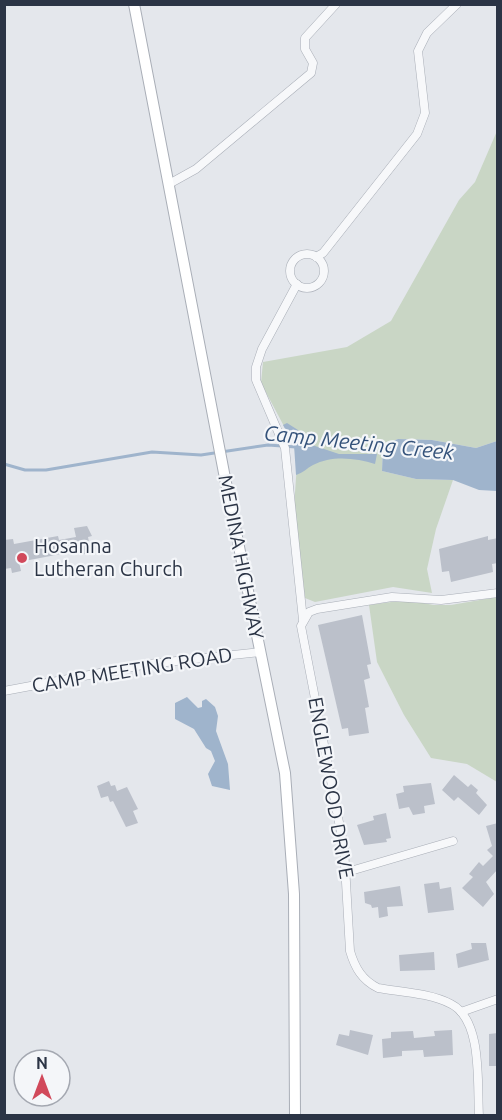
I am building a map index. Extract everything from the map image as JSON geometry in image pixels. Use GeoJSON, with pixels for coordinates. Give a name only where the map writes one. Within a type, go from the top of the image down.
{"type":"FeatureCollection","features":[{"type":"Feature","properties":{"kind":"main road","name":"MEDINA HIGHWAY"},"geometry":{"type":"LineString","coordinates":[[134,4],[225,478],[285,773],[291,820],[294,894],[295,1116]]}},
{"type":"Feature","properties":{"kind":"street"},"geometry":{"type":"LineString","coordinates":[[169,184],[196,169],[311,73],[313,63],[304,43],[305,38],[336,4]]}},
{"type":"Feature","properties":{"kind":"street"},"geometry":{"type":"LineString","coordinates":[[316,257],[323,253],[417,134],[425,113],[418,51],[427,33],[457,4]]}},
{"type":"Feature","properties":{"kind":"street"},"geometry":{"type":"LineString","coordinates":[[306,254],[316,257],[324,271],[321,281],[307,288],[297,284],[291,275],[292,264],[306,254]]}},
{"type":"Feature","properties":{"kind":"street","name":"ENGLEWOOD DRIVE"},"geometry":{"type":"LineString","coordinates":[[297,284],[272,329],[256,367],[258,388],[285,448],[303,620],[302,635],[347,872],[350,951],[359,973],[378,988],[428,997],[450,1004],[461,1012]]}},
{"type":"Feature","properties":{"kind":"street"},"geometry":{"type":"LineString","coordinates":[[303,620],[309,612],[316,609],[392,597],[441,600],[498,593]]}},
{"type":"Feature","properties":{"kind":"street","name":"CAMP MEETING ROAD"},"geometry":{"type":"LineString","coordinates":[[4,691],[148,664],[260,652]]}},
{"type":"Feature","properties":{"kind":"street"},"geometry":{"type":"LineString","coordinates":[[347,872],[453,841]]}},
{"type":"Feature","properties":{"kind":"street"},"geometry":{"type":"LineString","coordinates":[[479,1116],[474,1038],[472,1027],[461,1012],[498,999]]}},
{"type":"Feature","properties":{"kind":"green space"},"geometry":{"type":"Polygon","coordinates":[[[497,131],[497,441],[476,448],[432,440],[398,439],[383,445],[382,471],[416,479],[453,480],[436,529],[427,569],[432,593],[393,587],[315,602],[305,598],[294,507],[297,464],[294,445],[261,383],[263,362],[347,347],[391,321],[459,200],[475,182],[497,131]]]}},
{"type":"Feature","properties":{"kind":"green space"},"geometry":{"type":"Polygon","coordinates":[[[497,597],[497,782],[467,764],[431,758],[404,715],[377,662],[369,605],[406,600],[434,605],[451,605],[497,597]]]}},
{"type":"Feature","properties":{"kind":"water"},"geometry":{"type":"Polygon","coordinates":[[[287,423],[298,430],[303,442],[339,454],[377,454],[375,464],[352,459],[328,460],[313,465],[296,475],[294,445],[283,425],[287,423]]]}},
{"type":"Feature","properties":{"kind":"water"},"geometry":{"type":"Polygon","coordinates":[[[398,439],[432,440],[476,448],[497,441],[497,491],[479,490],[453,480],[416,479],[382,471],[383,445],[398,439]]]}},
{"type":"Feature","properties":{"kind":"water"},"geometry":{"type":"Polygon","coordinates":[[[187,697],[198,708],[202,707],[202,701],[206,699],[215,707],[218,716],[216,731],[228,764],[230,790],[212,786],[208,774],[215,761],[211,751],[206,748],[194,729],[175,719],[175,703],[187,697]]]}},
{"type":"Feature","properties":{"kind":"building","name":"Hosanna Lutheran Church"},"geometry":{"type":"Polygon","coordinates":[[[87,526],[92,536],[88,537],[91,553],[79,555],[74,546],[60,548],[61,554],[19,562],[21,571],[12,573],[11,568],[4,569],[4,540],[13,539],[14,544],[58,536],[59,540],[76,537],[74,528],[87,526]]]}},
{"type":"Feature","properties":{"kind":"building"},"geometry":{"type":"Polygon","coordinates":[[[488,536],[488,540],[498,538],[498,563],[492,564],[493,572],[451,582],[449,571],[442,572],[439,549],[488,536]]]}},
{"type":"Feature","properties":{"kind":"building"},"geometry":{"type":"Polygon","coordinates":[[[362,615],[371,664],[367,665],[370,678],[364,680],[369,707],[365,708],[369,733],[349,736],[348,728],[342,729],[318,625],[362,615]]]}},
{"type":"Feature","properties":{"kind":"building"},"geometry":{"type":"Polygon","coordinates":[[[454,775],[468,787],[471,784],[478,790],[476,793],[487,805],[479,815],[458,797],[454,801],[442,790],[454,775]]]}},
{"type":"Feature","properties":{"kind":"building"},"geometry":{"type":"Polygon","coordinates":[[[109,781],[111,786],[115,785],[117,791],[127,787],[138,809],[133,811],[138,823],[126,827],[113,801],[110,802],[108,796],[101,798],[97,786],[109,781]]]}},
{"type":"Feature","properties":{"kind":"building"},"geometry":{"type":"Polygon","coordinates":[[[431,783],[435,804],[424,806],[425,813],[413,815],[409,807],[399,809],[396,794],[404,792],[403,786],[431,783]]]}},
{"type":"Feature","properties":{"kind":"building"},"geometry":{"type":"Polygon","coordinates":[[[386,813],[391,838],[386,839],[387,842],[364,845],[357,825],[374,820],[373,816],[386,813]]]}},
{"type":"Feature","properties":{"kind":"building"},"geometry":{"type":"Polygon","coordinates":[[[498,823],[498,869],[486,882],[494,894],[483,907],[462,888],[473,877],[469,874],[479,862],[483,866],[493,856],[487,850],[492,846],[486,826],[498,823]]]}},
{"type":"Feature","properties":{"kind":"building"},"geometry":{"type":"Polygon","coordinates":[[[439,882],[440,889],[451,887],[454,910],[428,913],[424,884],[439,882]]]}},
{"type":"Feature","properties":{"kind":"building"},"geometry":{"type":"Polygon","coordinates":[[[400,886],[403,906],[387,907],[388,916],[379,918],[378,907],[372,908],[371,905],[365,903],[364,892],[400,886]]]}},
{"type":"Feature","properties":{"kind":"building"},"geometry":{"type":"Polygon","coordinates":[[[471,943],[486,943],[489,960],[458,968],[456,954],[472,949],[471,943]]]}},
{"type":"Feature","properties":{"kind":"building"},"geometry":{"type":"Polygon","coordinates":[[[434,952],[435,970],[400,971],[399,955],[434,952]]]}},
{"type":"Feature","properties":{"kind":"building"},"geometry":{"type":"Polygon","coordinates":[[[350,1030],[373,1035],[368,1055],[336,1045],[339,1034],[349,1036],[350,1030]]]}},
{"type":"Feature","properties":{"kind":"building"},"geometry":{"type":"Polygon","coordinates":[[[452,1030],[453,1055],[424,1057],[423,1050],[402,1051],[402,1056],[383,1058],[382,1039],[391,1038],[391,1032],[413,1031],[414,1038],[435,1036],[434,1031],[452,1030]]]}},
{"type":"Feature","properties":{"kind":"building"},"geometry":{"type":"Polygon","coordinates":[[[498,1033],[498,1066],[489,1066],[489,1034],[498,1033]]]}},
{"type":"Feature","properties":{"kind":"waterway","name":"Camp Meeting Creek"},"geometry":{"type":"LineString","coordinates":[[4,464],[25,470],[46,470],[152,452],[201,455],[268,445],[296,447]]}},
{"type":"Feature","properties":{"kind":"place","name":"Hosanna Lutheran Church"},"geometry":{"type":"Point","coordinates":[22,558]}}]}
